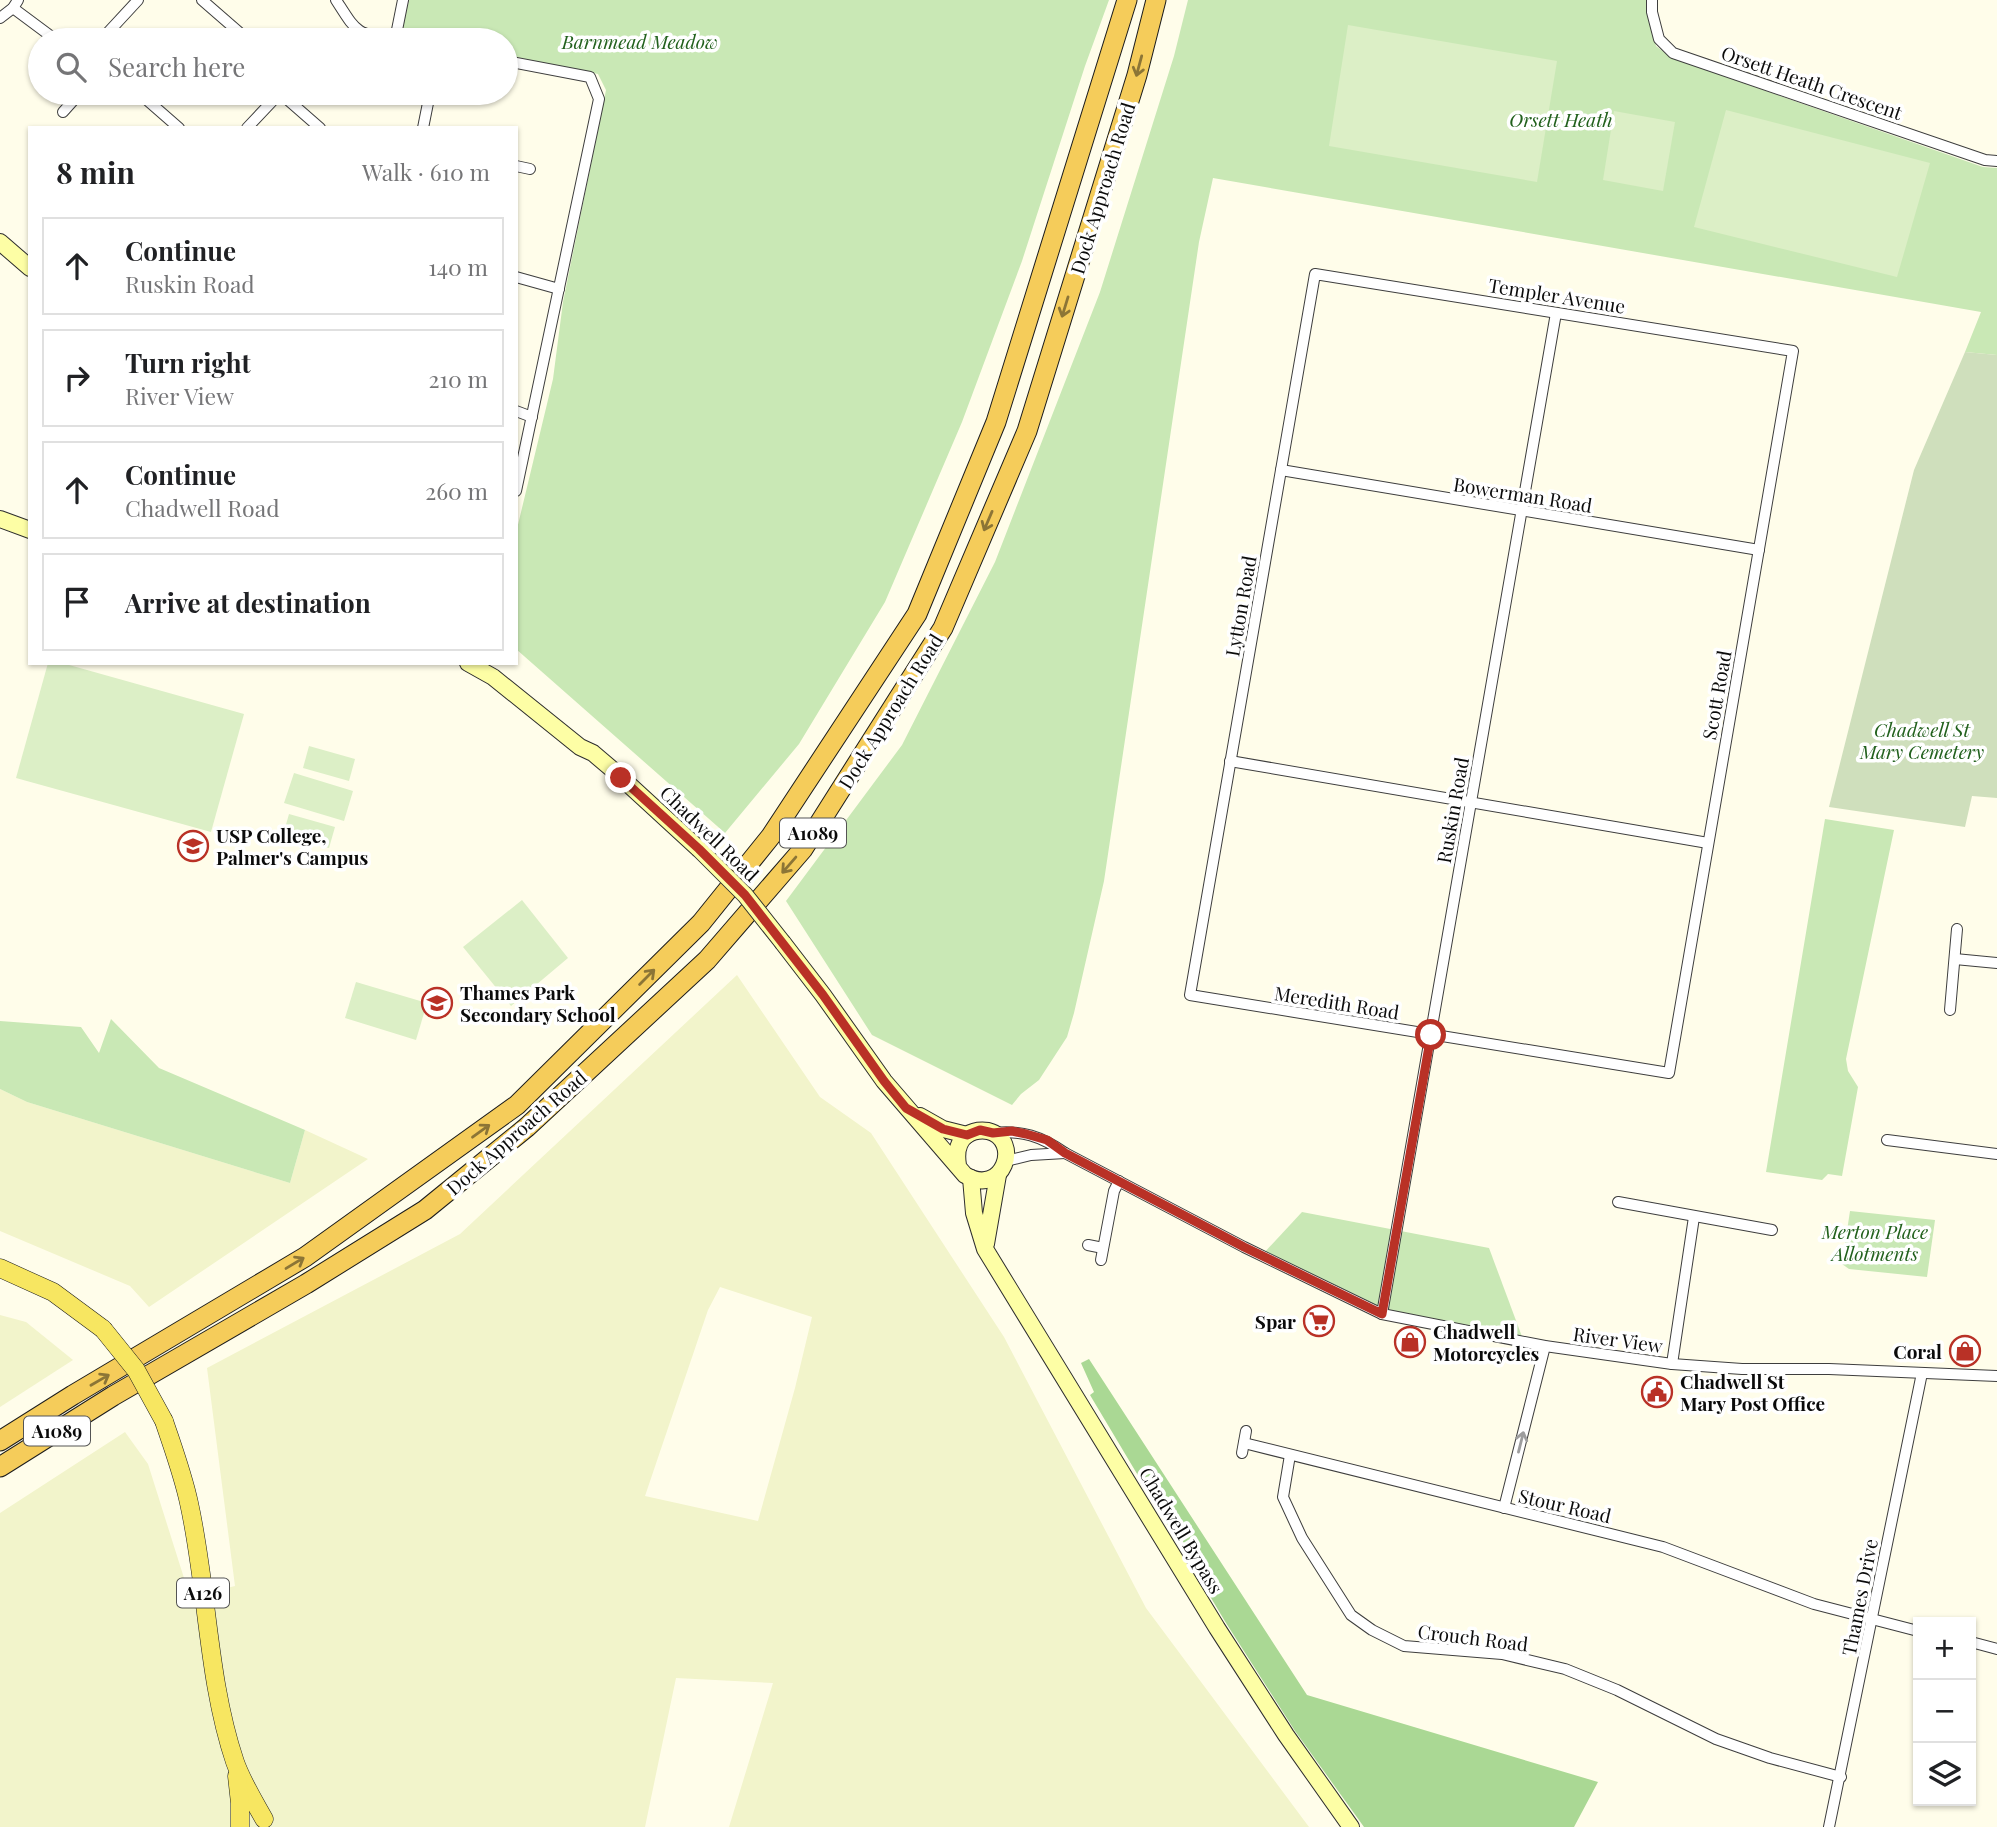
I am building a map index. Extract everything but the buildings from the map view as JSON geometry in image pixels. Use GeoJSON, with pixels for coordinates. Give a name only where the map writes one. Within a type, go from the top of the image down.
{"type":"FeatureCollection","features":[{"type":"Feature","properties":{"kind":"highway","name":"Dock Approach Road"},"geometry":{"type":"LineString","coordinates":[[0,1441],[305,1257],[517,1105],[701,923],[771,836],[917,614],[996,422],[1127,0]]}},
{"type":"Feature","properties":{"kind":"highway","name":"Dock Approach Road"},"geometry":{"type":"LineString","coordinates":[[0,1466],[425,1210],[527,1127],[707,960],[803,849],[943,628],[1027,431],[1133,88],[1156,0]]}},
{"type":"Feature","properties":{"kind":"highway"},"geometry":{"type":"LineString","coordinates":[[0,1430],[73,1395]]}},
{"type":"Feature","properties":{"kind":"highway"},"geometry":{"type":"LineString","coordinates":[[0,1477],[113,1396]]}},
{"type":"Feature","properties":{"kind":"main road"},"geometry":{"type":"LineString","coordinates":[[0,242],[28,266]]}},
{"type":"Feature","properties":{"kind":"main road"},"geometry":{"type":"LineString","coordinates":[[0,519],[28,529]]}},
{"type":"Feature","properties":{"kind":"main road","name":"Chadwell Road"},"geometry":{"type":"LineString","coordinates":[[472,665],[493,677],[580,747],[593,753],[699,849],[745,895],[823,995],[884,1081],[958,1165]]}},
{"type":"Feature","properties":{"kind":"main road","name":"Chadwell Road"},"geometry":{"type":"LineString","coordinates":[[906,1108],[943,1129],[967,1135]]}},
{"type":"Feature","properties":{"kind":"main road"},"geometry":{"type":"LineString","coordinates":[[985,1249],[992,1201],[1002,1168],[1004,1145],[993,1133],[980,1130],[967,1135],[957,1148],[958,1165],[971,1178],[985,1180],[1002,1168]]}},
{"type":"Feature","properties":{"kind":"main road","name":"Chadwell Bypass"},"geometry":{"type":"LineString","coordinates":[[971,1178],[974,1213],[985,1249],[1217,1628],[1286,1735],[1351,1827]]}},
{"type":"Feature","properties":{"kind":"main road","name":"A126"},"geometry":{"type":"LineString","coordinates":[[0,1268],[53,1292],[103,1329],[136,1370],[164,1421],[189,1504],[219,1700],[236,1766],[241,1827]]}},
{"type":"Feature","properties":{"kind":"main road","name":"A126"},"geometry":{"type":"LineString","coordinates":[[236,1766],[271,1823]]}},
{"type":"Feature","properties":{"kind":"main road"},"geometry":{"type":"LineString","coordinates":[[241,1827],[251,1820],[271,1823]]}},
{"type":"Feature","properties":{"kind":"street"},"geometry":{"type":"LineString","coordinates":[[113,28],[138,0]]}},
{"type":"Feature","properties":{"kind":"street"},"geometry":{"type":"LineString","coordinates":[[202,0],[234,28]]}},
{"type":"Feature","properties":{"kind":"street"},"geometry":{"type":"LineString","coordinates":[[336,0],[354,28]]}},
{"type":"Feature","properties":{"kind":"street"},"geometry":{"type":"LineString","coordinates":[[397,28],[403,0]]}},
{"type":"Feature","properties":{"kind":"street","name":"Orsett Heath Crescent"},"geometry":{"type":"LineString","coordinates":[[1652,0],[1652,12],[1659,39],[1672,53],[1985,160],[1997,161]]}},
{"type":"Feature","properties":{"kind":"street"},"geometry":{"type":"LineString","coordinates":[[0,18],[16,4],[43,28]]}},
{"type":"Feature","properties":{"kind":"street"},"geometry":{"type":"LineString","coordinates":[[518,63],[590,77],[598,99],[518,482]]}},
{"type":"Feature","properties":{"kind":"street"},"geometry":{"type":"LineString","coordinates":[[64,112],[70,105]]}},
{"type":"Feature","properties":{"kind":"street"},"geometry":{"type":"LineString","coordinates":[[152,105],[176,126]]}},
{"type":"Feature","properties":{"kind":"street"},"geometry":{"type":"LineString","coordinates":[[249,126],[269,105]]}},
{"type":"Feature","properties":{"kind":"street"},"geometry":{"type":"LineString","coordinates":[[294,105],[318,126]]}},
{"type":"Feature","properties":{"kind":"street"},"geometry":{"type":"LineString","coordinates":[[423,126],[428,105]]}},
{"type":"Feature","properties":{"kind":"street"},"geometry":{"type":"LineString","coordinates":[[518,166],[530,169]]}},
{"type":"Feature","properties":{"kind":"street","name":"Templer Avenue"},"geometry":{"type":"LineString","coordinates":[[1315,274],[1793,351]]}},
{"type":"Feature","properties":{"kind":"street","name":"Lytton Road"},"geometry":{"type":"LineString","coordinates":[[1199,944],[1315,274]]}},
{"type":"Feature","properties":{"kind":"street"},"geometry":{"type":"LineString","coordinates":[[518,278],[559,289]]}},
{"type":"Feature","properties":{"kind":"street","name":"Ruskin Road"},"geometry":{"type":"LineString","coordinates":[[1382,1314],[1556,313]]}},
{"type":"Feature","properties":{"kind":"street","name":"Scott Road"},"geometry":{"type":"LineString","coordinates":[[1648,1069],[1669,1073],[1793,351]]}},
{"type":"Feature","properties":{"kind":"street"},"geometry":{"type":"LineString","coordinates":[[518,412],[532,418]]}},
{"type":"Feature","properties":{"kind":"street","name":"Bowerman Road"},"geometry":{"type":"LineString","coordinates":[[1281,470],[1759,550]]}},
{"type":"Feature","properties":{"kind":"street"},"geometry":{"type":"LineString","coordinates":[[1230,761],[1708,843]]}},
{"type":"Feature","properties":{"kind":"street"},"geometry":{"type":"LineString","coordinates":[[1950,1010],[1957,929]]}},
{"type":"Feature","properties":{"kind":"street","name":"Meredith Road"},"geometry":{"type":"LineString","coordinates":[[1199,944],[1190,995],[1648,1069]]}},
{"type":"Feature","properties":{"kind":"street"},"geometry":{"type":"LineString","coordinates":[[1955,959],[1997,963]]}},
{"type":"Feature","properties":{"kind":"street","name":"River View"},"geometry":{"type":"LineString","coordinates":[[993,1133],[1012,1131],[1047,1140],[1065,1153],[1244,1247],[1382,1314],[1545,1346],[1672,1364],[1742,1370],[1829,1369],[1997,1377]]}},
{"type":"Feature","properties":{"kind":"street"},"geometry":{"type":"LineString","coordinates":[[1887,1140],[1997,1154]]}},
{"type":"Feature","properties":{"kind":"street"},"geometry":{"type":"LineString","coordinates":[[1002,1168],[1031,1155],[1065,1153]]}},
{"type":"Feature","properties":{"kind":"street"},"geometry":{"type":"LineString","coordinates":[[1101,1260],[1114,1191],[1119,1181]]}},
{"type":"Feature","properties":{"kind":"street"},"geometry":{"type":"LineString","coordinates":[[1618,1202],[1772,1230]]}},
{"type":"Feature","properties":{"kind":"street"},"geometry":{"type":"LineString","coordinates":[[1672,1364],[1694,1217]]}},
{"type":"Feature","properties":{"kind":"street"},"geometry":{"type":"LineString","coordinates":[[1088,1245],[1103,1248]]}},
{"type":"Feature","properties":{"kind":"street"},"geometry":{"type":"LineString","coordinates":[[1504,1508],[1545,1346]]}},
{"type":"Feature","properties":{"kind":"street","name":"Thames Drive"},"geometry":{"type":"LineString","coordinates":[[1829,1827],[1922,1373]]}},
{"type":"Feature","properties":{"kind":"street","name":"Stour Road"},"geometry":{"type":"LineString","coordinates":[[1244,1442],[1663,1547],[1814,1604],[1913,1630]]}},
{"type":"Feature","properties":{"kind":"street","name":"Crouch Road"},"geometry":{"type":"LineString","coordinates":[[1290,1455],[1283,1497],[1302,1538],[1351,1615],[1372,1630],[1404,1646],[1502,1654],[1564,1669],[1617,1690],[1716,1739],[1770,1758],[1841,1777]]}},
{"type":"Feature","properties":{"kind":"street"},"geometry":{"type":"LineString","coordinates":[[1976,1643],[1997,1649]]}},
{"type":"Feature","properties":{"kind":"green space","name":"Barnmead Meadow"},"geometry":{"type":"Polygon","coordinates":[[[409,0],[1109,0],[1022,261],[962,422],[885,602],[799,744],[725,833],[518,651],[518,525],[553,379],[563,302],[606,90],[598,74],[518,57],[518,28],[403,26],[409,0]]]}},
{"type":"Feature","properties":{"kind":"green space","name":"Orsett Heath"},"geometry":{"type":"Polygon","coordinates":[[[1188,0],[1648,0],[1656,46],[1672,58],[1983,167],[1997,168],[1997,355],[1965,352],[1981,312],[1213,178],[1199,242],[1104,881],[1067,1037],[1039,1080],[1012,1105],[872,1035],[786,901],[902,745],[995,562],[1100,292],[1174,56],[1188,0]]]}},
{"type":"Feature","properties":{"kind":"green space"},"geometry":{"type":"Polygon","coordinates":[[[1348,25],[1557,61],[1537,182],[1329,146],[1348,25]]]}},
{"type":"Feature","properties":{"kind":"green space"},"geometry":{"type":"Polygon","coordinates":[[[1726,110],[1930,163],[1897,277],[1694,227],[1726,110]]]}},
{"type":"Feature","properties":{"kind":"green space"},"geometry":{"type":"Polygon","coordinates":[[[1614,111],[1675,122],[1663,191],[1603,180],[1614,111]]]}},
{"type":"Feature","properties":{"kind":"green space","name":"Chadwell St Mary Cemetery"},"geometry":{"type":"Polygon","coordinates":[[[1965,352],[1997,355],[1997,798],[1972,796],[1965,827],[1829,807],[1914,470],[1965,352]]]}},
{"type":"Feature","properties":{"kind":"green space"},"geometry":{"type":"Polygon","coordinates":[[[47,665],[69,665],[244,714],[211,832],[16,778],[47,665]]]}},
{"type":"Feature","properties":{"kind":"green space"},"geometry":{"type":"Polygon","coordinates":[[[309,746],[355,759],[349,781],[303,768],[309,746]]]}},
{"type":"Feature","properties":{"kind":"green space"},"geometry":{"type":"Polygon","coordinates":[[[294,773],[353,791],[344,821],[284,803],[294,773]]]}},
{"type":"Feature","properties":{"kind":"green space"},"geometry":{"type":"Polygon","coordinates":[[[289,814],[335,827],[329,848],[283,835],[289,814]]]}},
{"type":"Feature","properties":{"kind":"green space"},"geometry":{"type":"Polygon","coordinates":[[[1825,819],[1894,830],[1846,1059],[1848,1071],[1858,1087],[1842,1176],[1828,1174],[1822,1180],[1766,1172],[1825,819]]]}},
{"type":"Feature","properties":{"kind":"green space"},"geometry":{"type":"Polygon","coordinates":[[[522,900],[568,958],[511,1006],[463,947],[522,900]]]}},
{"type":"Feature","properties":{"kind":"green space"},"geometry":{"type":"Polygon","coordinates":[[[737,975],[820,1097],[871,1133],[1004,1337],[1146,1608],[1309,1827],[729,1827],[773,1683],[676,1678],[645,1827],[0,1827],[0,1513],[125,1432],[148,1464],[190,1597],[235,1586],[207,1368],[460,1234],[737,975]],[[720,1287],[708,1310],[645,1496],[758,1521],[812,1317],[720,1287]]]}},
{"type":"Feature","properties":{"kind":"green space"},"geometry":{"type":"Polygon","coordinates":[[[356,982],[427,1003],[416,1040],[345,1018],[356,982]]]}},
{"type":"Feature","properties":{"kind":"green space"},"geometry":{"type":"Polygon","coordinates":[[[111,1019],[159,1068],[305,1130],[290,1183],[27,1102],[0,1089],[0,1021],[81,1027],[99,1053],[111,1019]]]}},
{"type":"Feature","properties":{"kind":"green space"},"geometry":{"type":"Polygon","coordinates":[[[0,1089],[27,1102],[290,1183],[305,1130],[368,1159],[149,1307],[130,1286],[0,1231],[0,1089]]]}},
{"type":"Feature","properties":{"kind":"green space","name":"Merton Place Allotments"},"geometry":{"type":"Polygon","coordinates":[[[1850,1211],[1935,1220],[1927,1277],[1849,1269],[1842,1264],[1850,1211]]]}},
{"type":"Feature","properties":{"kind":"green space"},"geometry":{"type":"Polygon","coordinates":[[[1302,1212],[1489,1248],[1524,1342],[1382,1314],[1262,1255],[1302,1212]]]}},
{"type":"Feature","properties":{"kind":"green space"},"geometry":{"type":"Polygon","coordinates":[[[0,1315],[26,1322],[73,1360],[0,1407],[0,1315]]]}},
{"type":"Feature","properties":{"kind":"green space"},"geometry":{"type":"Polygon","coordinates":[[[1089,1359],[1307,1695],[1598,1782],[1574,1827],[1364,1827],[1295,1731],[1226,1623],[1090,1395],[1094,1392],[1081,1363],[1089,1359]]]}},
{"type":"Feature","properties":{"kind":"place","name":"USP College, Palmer's Campus"},"geometry":{"type":"Point","coordinates":[193,846]}},
{"type":"Feature","properties":{"kind":"place","name":"Thames Park Secondary School"},"geometry":{"type":"Point","coordinates":[437,1003]}},
{"type":"Feature","properties":{"kind":"place","name":"Spar"},"geometry":{"type":"Point","coordinates":[1319,1321]}},
{"type":"Feature","properties":{"kind":"place","name":"Chadwell Motorcycles"},"geometry":{"type":"Point","coordinates":[1410,1342]}},
{"type":"Feature","properties":{"kind":"place","name":"Coral"},"geometry":{"type":"Point","coordinates":[1965,1351]}},
{"type":"Feature","properties":{"kind":"place","name":"Chadwell St Mary Post Office"},"geometry":{"type":"Point","coordinates":[1657,1392]}},
{"type":"Feature","properties":{"kind":"route"},"geometry":{"type":"LineString","coordinates":[[621,778],[745,895],[906,1108],[943,1129],[967,1135],[980,1130],[993,1133],[1012,1131],[1047,1140],[1065,1153],[1244,1247],[1382,1314],[1431,1035]]}}]}
